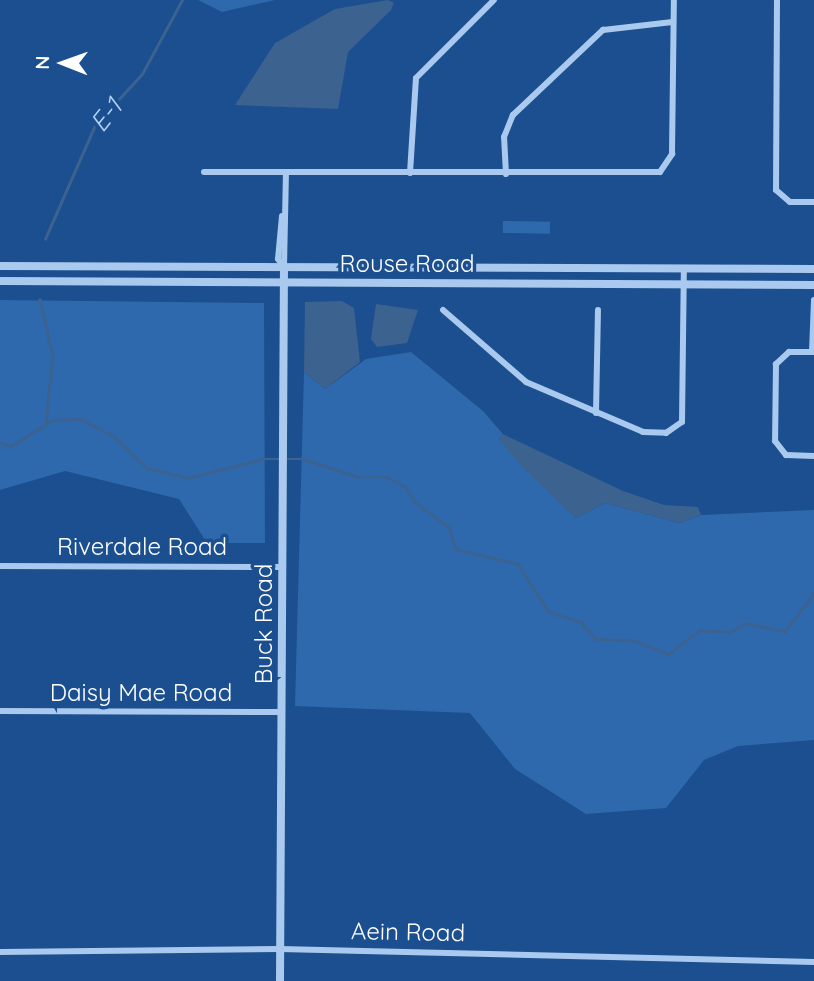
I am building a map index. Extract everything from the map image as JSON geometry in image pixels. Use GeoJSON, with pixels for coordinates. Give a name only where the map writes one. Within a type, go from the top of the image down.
{"type":"FeatureCollection","features":[{"type":"Feature","properties":{"kind":"street"},"geometry":{"type":"LineString","coordinates":[[410,173],[416,78],[494,0]]}},
{"type":"Feature","properties":{"kind":"street"},"geometry":{"type":"LineString","coordinates":[[204,172],[648,175],[666,167],[672,154],[674,0]]}},
{"type":"Feature","properties":{"kind":"street"},"geometry":{"type":"LineString","coordinates":[[777,0],[776,190],[790,202],[814,202]]}},
{"type":"Feature","properties":{"kind":"street"},"geometry":{"type":"LineString","coordinates":[[506,174],[504,137],[513,114],[603,30],[673,22]]}},
{"type":"Feature","properties":{"kind":"street","name":"Buck Road"},"geometry":{"type":"LineString","coordinates":[[279,981],[285,432],[282,228],[286,172]]}},
{"type":"Feature","properties":{"kind":"street","name":"Rouse Road"},"geometry":{"type":"LineString","coordinates":[[0,266],[814,269]]}},
{"type":"Feature","properties":{"kind":"street"},"geometry":{"type":"LineString","coordinates":[[443,310],[526,382],[643,432],[666,433],[682,422],[684,268]]}},
{"type":"Feature","properties":{"kind":"street","name":"Rouse Road"},"geometry":{"type":"LineString","coordinates":[[0,281],[814,285]]}},
{"type":"Feature","properties":{"kind":"street"},"geometry":{"type":"LineString","coordinates":[[814,300],[813,352],[789,352],[776,364],[775,441],[786,455],[814,456]]}},
{"type":"Feature","properties":{"kind":"street"},"geometry":{"type":"LineString","coordinates":[[596,413],[598,310]]}},
{"type":"Feature","properties":{"kind":"street","name":"Riverdale Road"},"geometry":{"type":"LineString","coordinates":[[0,566],[283,567]]}},
{"type":"Feature","properties":{"kind":"street","name":"Daisy Mae Road"},"geometry":{"type":"LineString","coordinates":[[0,711],[282,712]]}},
{"type":"Feature","properties":{"kind":"street","name":"Aein Road"},"geometry":{"type":"LineString","coordinates":[[0,952],[280,948],[814,962]]}},
{"type":"Feature","properties":{"kind":"shaded area"},"geometry":{"type":"Polygon","coordinates":[[[198,0],[275,0],[222,12],[198,0]]]}},
{"type":"Feature","properties":{"kind":"shaded area"},"geometry":{"type":"Polygon","coordinates":[[[388,0],[394,3],[391,10],[348,52],[338,109],[235,105],[275,43],[335,9],[388,0]]]}},
{"type":"Feature","properties":{"kind":"shaded area"},"geometry":{"type":"Polygon","coordinates":[[[503,221],[550,222],[550,234],[503,233],[503,221]]]}},
{"type":"Feature","properties":{"kind":"shaded area"},"geometry":{"type":"Polygon","coordinates":[[[0,300],[264,303],[265,543],[207,543],[179,499],[65,471],[0,490],[0,300]]]}},
{"type":"Feature","properties":{"kind":"shaded area"},"geometry":{"type":"Polygon","coordinates":[[[342,301],[354,308],[360,362],[325,389],[304,372],[305,302],[342,301]]]}},
{"type":"Feature","properties":{"kind":"shaded area"},"geometry":{"type":"Polygon","coordinates":[[[376,304],[418,310],[407,343],[377,347],[371,339],[376,304]]]}},
{"type":"Feature","properties":{"kind":"shaded area"},"geometry":{"type":"Polygon","coordinates":[[[411,352],[483,411],[503,434],[499,439],[576,518],[605,503],[679,523],[701,515],[814,510],[814,740],[738,746],[704,760],[666,808],[586,814],[515,769],[470,713],[295,706],[304,372],[325,389],[366,359],[411,352]]]}},
{"type":"Feature","properties":{"kind":"shaded area"},"geometry":{"type":"Polygon","coordinates":[[[503,434],[623,491],[664,505],[698,507],[701,515],[679,523],[605,503],[576,518],[522,467],[499,439],[503,434]]]}},
{"type":"Feature","properties":{"kind":"waterway","name":"E-1"},"geometry":{"type":"LineString","coordinates":[[45,239],[95,125],[142,74],[182,0]]}},
{"type":"Feature","properties":{"kind":"waterway","name":"E-1"},"geometry":{"type":"LineString","coordinates":[[40,299],[53,356],[46,423]]}},
{"type":"Feature","properties":{"kind":"waterway"},"geometry":{"type":"LineString","coordinates":[[0,443],[11,446],[53,420],[81,419],[115,437],[147,468],[188,478],[263,459],[304,459],[358,477],[387,477],[405,486],[415,502],[449,527],[456,549],[518,564],[549,612],[581,622],[596,639],[633,640],[668,654],[700,630],[730,632],[746,623],[785,631],[814,593]]}}]}
